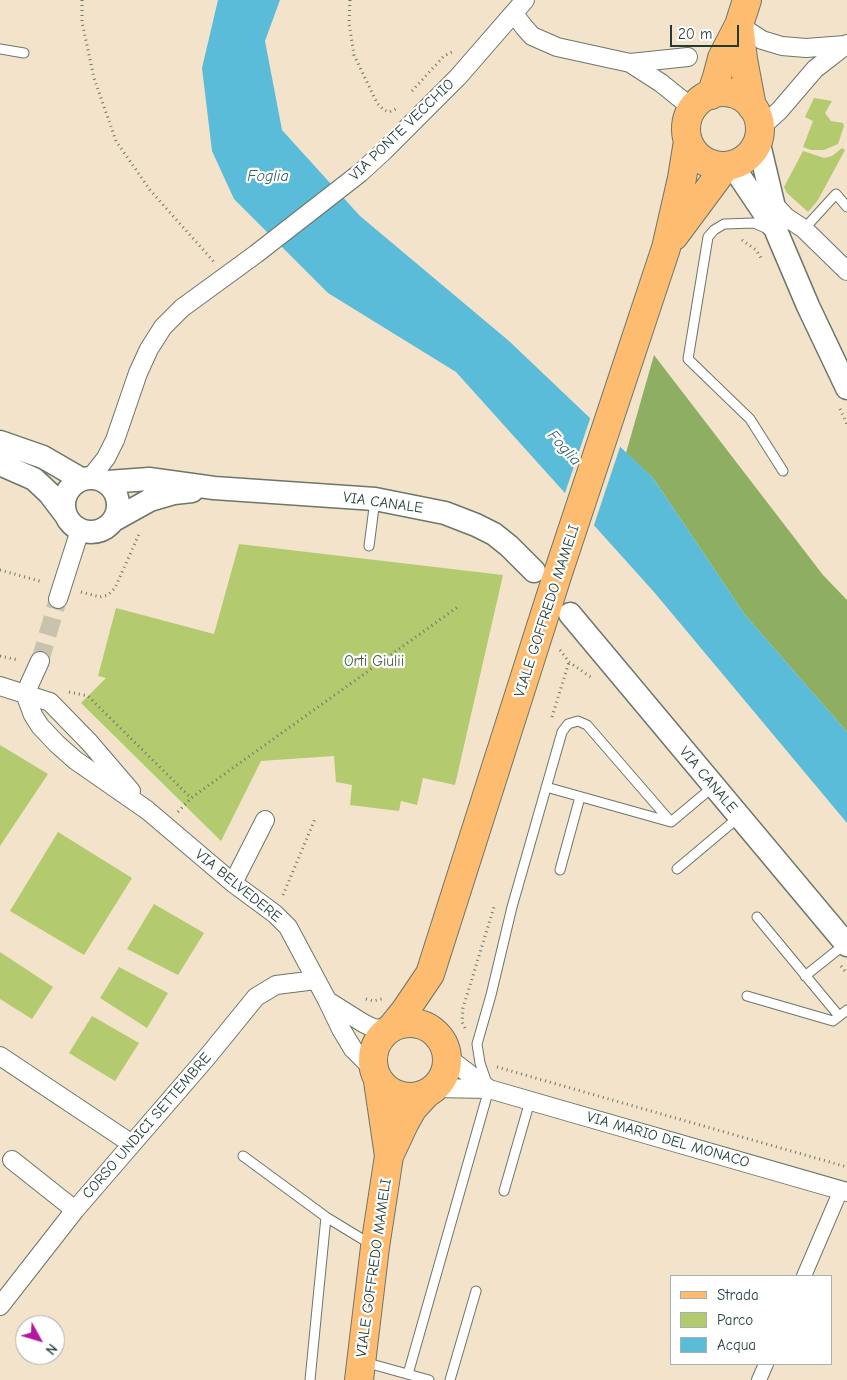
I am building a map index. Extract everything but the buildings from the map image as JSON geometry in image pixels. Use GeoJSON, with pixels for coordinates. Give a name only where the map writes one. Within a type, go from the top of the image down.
{"type":"FeatureCollection","features":[{"type":"Feature","properties":{"kind":"main road"},"geometry":{"type":"LineString","coordinates":[[743,12],[743,60],[757,125],[752,151],[743,160],[729,165],[714,165],[703,160],[694,152],[688,141],[686,130],[688,119],[717,77],[722,58],[743,12]]}},
{"type":"Feature","properties":{"kind":"main road"},"geometry":{"type":"LineString","coordinates":[[701,102],[722,92],[734,94],[744,99],[757,125]]}},
{"type":"Feature","properties":{"kind":"main road","name":"VIALE GOFFREDO MAMELI"},"geometry":{"type":"LineString","coordinates":[[360,1370],[375,1247],[389,1156],[413,1108],[442,1079],[446,1068],[431,998],[430,974],[546,572],[636,339],[666,248],[682,178],[688,141]]}},
{"type":"Feature","properties":{"kind":"main road","name":"VIALE GOFFREDO MAMELI"},"geometry":{"type":"LineString","coordinates":[[666,248],[729,165]]}},
{"type":"Feature","properties":{"kind":"main road","name":"VIALE GOFFREDO MAMELI"},"geometry":{"type":"LineString","coordinates":[[389,1156],[372,1059],[374,1048],[379,1038],[390,1029],[430,974]]}},
{"type":"Feature","properties":{"kind":"main road"},"geometry":{"type":"LineString","coordinates":[[390,1029],[404,1023],[416,1024],[428,1028],[442,1046]]}},
{"type":"Feature","properties":{"kind":"main road"},"geometry":{"type":"LineString","coordinates":[[376,1076],[385,1089],[404,1098],[415,1098],[430,1091]]}},
{"type":"Feature","properties":{"kind":"street","name":"VIA PONTE VECCHIO"},"geometry":{"type":"LineString","coordinates":[[520,7],[524,27],[532,36],[557,47],[630,63],[688,57]]}},
{"type":"Feature","properties":{"kind":"street","name":"VIA PONTE VECCHIO"},"geometry":{"type":"LineString","coordinates":[[93,480],[115,440],[138,372],[149,349],[163,327],[182,308],[256,254],[360,173],[458,77],[520,7]]}},
{"type":"Feature","properties":{"kind":"street"},"geometry":{"type":"LineString","coordinates":[[743,12],[762,40],[782,46],[806,48],[846,45]]}},
{"type":"Feature","properties":{"kind":"street"},"geometry":{"type":"LineString","coordinates":[[777,233],[773,203],[757,125],[779,111],[816,68],[846,45]]}},
{"type":"Feature","properties":{"kind":"street","name":"VIA PONTE VECCHIO"},"geometry":{"type":"LineString","coordinates":[[630,63],[661,82],[701,102]]}},
{"type":"Feature","properties":{"kind":"street"},"geometry":{"type":"LineString","coordinates":[[729,165],[777,233],[808,306],[847,388]]}},
{"type":"Feature","properties":{"kind":"street"},"geometry":{"type":"LineString","coordinates":[[773,203],[786,217],[804,229],[847,271]]}},
{"type":"Feature","properties":{"kind":"street"},"geometry":{"type":"LineString","coordinates":[[0,442],[44,457],[113,488],[117,496],[118,512],[114,520],[107,527],[99,531],[89,532],[73,522],[49,493],[34,479],[0,464]]}},
{"type":"Feature","properties":{"kind":"street","name":"VIA CANALE"},"geometry":{"type":"LineString","coordinates":[[93,480],[149,479],[214,488],[375,499],[445,513],[494,534],[546,572]]}},
{"type":"Feature","properties":{"kind":"street"},"geometry":{"type":"LineString","coordinates":[[54,591],[73,522],[65,498],[68,490],[74,484],[93,480]]}},
{"type":"Feature","properties":{"kind":"street","name":"VIA CANALE"},"geometry":{"type":"LineString","coordinates":[[114,520],[150,500],[174,493],[214,488]]}},
{"type":"Feature","properties":{"kind":"street","name":"VIA CANALE"},"geometry":{"type":"LineString","coordinates":[[570,614],[846,944]]}},
{"type":"Feature","properties":{"kind":"street"},"geometry":{"type":"LineString","coordinates":[[25,694],[40,661]]}},
{"type":"Feature","properties":{"kind":"street","name":"VIA BELVEDERE"},"geometry":{"type":"LineString","coordinates":[[0,686],[50,702],[89,742],[147,810]]}},
{"type":"Feature","properties":{"kind":"street","name":"VIA BELVEDERE"},"geometry":{"type":"LineString","coordinates":[[25,694],[36,720],[57,744],[75,760],[147,810],[233,883],[275,914],[288,927],[328,1000],[341,1029],[353,1049],[376,1076]]}},
{"type":"Feature","properties":{"kind":"street"},"geometry":{"type":"LineString","coordinates":[[233,883],[265,820]]}},
{"type":"Feature","properties":{"kind":"street","name":"CORSO UNDICI SETTEMBRE"},"geometry":{"type":"LineString","coordinates":[[2,1301],[75,1210],[208,1056],[256,997],[276,985],[316,980]]}},
{"type":"Feature","properties":{"kind":"street","name":"VIA BELVEDERE"},"geometry":{"type":"LineString","coordinates":[[328,1000],[368,1026],[390,1029]]}},
{"type":"Feature","properties":{"kind":"street","name":"VIA MARIO DEL MONACO"},"geometry":{"type":"LineString","coordinates":[[442,1046],[489,1089]]}},
{"type":"Feature","properties":{"kind":"street"},"geometry":{"type":"LineString","coordinates":[[0,1056],[132,1144]]}},
{"type":"Feature","properties":{"kind":"street","name":"VIA MARIO DEL MONACO"},"geometry":{"type":"LineString","coordinates":[[430,1091],[489,1089],[844,1191]]}},
{"type":"Feature","properties":{"kind":"street"},"geometry":{"type":"LineString","coordinates":[[12,1160],[75,1210]]}},
{"type":"Feature","properties":{"kind":"street"},"geometry":{"type":"LineString","coordinates":[[804,1275],[844,1191]]}},
{"type":"Feature","properties":{"kind":"street"},"geometry":{"type":"LineString","coordinates":[[759,1380],[766,1365]]}},
{"type":"Feature","properties":{"kind":"lane"},"geometry":{"type":"LineString","coordinates":[[0,48],[24,53]]}},
{"type":"Feature","properties":{"kind":"lane"},"geometry":{"type":"LineString","coordinates":[[804,229],[836,194],[847,207]]}},
{"type":"Feature","properties":{"kind":"lane"},"geometry":{"type":"LineString","coordinates":[[777,233],[754,223],[724,224],[714,230],[708,237],[688,359],[750,419],[783,471]]}},
{"type":"Feature","properties":{"kind":"lane"},"geometry":{"type":"LineString","coordinates":[[370,546],[375,499]]}},
{"type":"Feature","properties":{"kind":"lane"},"geometry":{"type":"LineString","coordinates":[[408,1374],[489,1089],[480,1063],[478,1044],[492,995],[512,907],[562,732],[568,724],[578,721],[587,725],[671,822]]}},
{"type":"Feature","properties":{"kind":"lane"},"geometry":{"type":"LineString","coordinates":[[671,822],[714,786]]}},
{"type":"Feature","properties":{"kind":"lane"},"geometry":{"type":"LineString","coordinates":[[546,787],[671,822]]}},
{"type":"Feature","properties":{"kind":"lane"},"geometry":{"type":"LineString","coordinates":[[560,870],[580,797]]}},
{"type":"Feature","properties":{"kind":"lane"},"geometry":{"type":"LineString","coordinates":[[677,869],[739,817]]}},
{"type":"Feature","properties":{"kind":"lane"},"geometry":{"type":"LineString","coordinates":[[757,917],[839,1016]]}},
{"type":"Feature","properties":{"kind":"lane"},"geometry":{"type":"LineString","coordinates":[[805,976],[846,944]]}},
{"type":"Feature","properties":{"kind":"lane"},"geometry":{"type":"LineString","coordinates":[[747,996],[833,1021],[847,1010]]}},
{"type":"Feature","properties":{"kind":"lane"},"geometry":{"type":"LineString","coordinates":[[504,1191],[530,1101]]}},
{"type":"Feature","properties":{"kind":"lane"},"geometry":{"type":"LineString","coordinates":[[244,1156],[326,1216],[375,1247]]}},
{"type":"Feature","properties":{"kind":"lane"},"geometry":{"type":"LineString","coordinates":[[310,1380],[326,1216]]}},
{"type":"Feature","properties":{"kind":"lane"},"geometry":{"type":"LineString","coordinates":[[450,1380],[476,1292]]}},
{"type":"Feature","properties":{"kind":"lane"},"geometry":{"type":"LineString","coordinates":[[360,1370],[408,1374],[429,1380]]}},
{"type":"Feature","properties":{"kind":"path"},"geometry":{"type":"LineString","coordinates":[[82,0],[82,22],[94,78],[116,141],[150,190],[214,262]]}},
{"type":"Feature","properties":{"kind":"path"},"geometry":{"type":"LineString","coordinates":[[350,0],[349,23],[354,55],[377,103],[389,112],[401,103]]}},
{"type":"Feature","properties":{"kind":"path"},"geometry":{"type":"LineString","coordinates":[[407,97],[424,79]]}},
{"type":"Feature","properties":{"kind":"path"},"geometry":{"type":"LineString","coordinates":[[708,237],[728,236],[747,243],[756,250],[767,266]]}},
{"type":"Feature","properties":{"kind":"path"},"geometry":{"type":"LineString","coordinates":[[76,591],[100,597],[108,595],[115,588],[140,531],[145,526]]}},
{"type":"Feature","properties":{"kind":"path"},"geometry":{"type":"LineString","coordinates":[[0,570],[54,591]]}},
{"type":"Feature","properties":{"kind":"path"},"geometry":{"type":"LineString","coordinates":[[166,826],[191,798],[460,606]]}},
{"type":"Feature","properties":{"kind":"path"},"geometry":{"type":"LineString","coordinates":[[50,702],[70,691],[88,696],[191,798]]}},
{"type":"Feature","properties":{"kind":"path"},"geometry":{"type":"LineString","coordinates":[[275,914],[315,819]]}},
{"type":"Feature","properties":{"kind":"path"},"geometry":{"type":"LineString","coordinates":[[478,1044],[487,1058],[496,1066],[847,1167]]}},
{"type":"Feature","properties":{"kind":"green space"},"geometry":{"type":"Polygon","coordinates":[[[814,98],[832,101],[825,113],[831,121],[843,123],[844,126],[838,144],[824,150],[811,150],[803,147],[813,121],[805,117],[814,98]]]}},
{"type":"Feature","properties":{"kind":"green space"},"geometry":{"type":"Polygon","coordinates":[[[842,148],[845,150],[818,200],[808,212],[787,193],[784,187],[803,151],[824,158],[832,156],[842,148]]]}},
{"type":"Feature","properties":{"kind":"green space"},"geometry":{"type":"Polygon","coordinates":[[[654,355],[823,575],[847,600],[847,732],[745,615],[653,478],[626,453],[654,355]]]}},
{"type":"Feature","properties":{"kind":"green space","name":"Orti Giulii"},"geometry":{"type":"Polygon","coordinates":[[[239,544],[503,575],[455,785],[423,778],[417,805],[401,801],[399,811],[350,805],[352,785],[336,782],[334,756],[261,761],[221,841],[81,703],[106,678],[98,676],[116,608],[214,634],[239,544]]]}},
{"type":"Feature","properties":{"kind":"green space"},"geometry":{"type":"Polygon","coordinates":[[[0,745],[48,774],[0,846],[0,745]]]}},
{"type":"Feature","properties":{"kind":"green space"},"geometry":{"type":"Polygon","coordinates":[[[58,832],[132,878],[84,955],[10,911],[58,832]]]}},
{"type":"Feature","properties":{"kind":"green space"},"geometry":{"type":"Polygon","coordinates":[[[154,904],[204,933],[178,975],[127,949],[154,904]]]}},
{"type":"Feature","properties":{"kind":"green space"},"geometry":{"type":"Polygon","coordinates":[[[0,952],[53,987],[32,1019],[0,999],[0,952]]]}},
{"type":"Feature","properties":{"kind":"green space"},"geometry":{"type":"Polygon","coordinates":[[[119,967],[168,993],[147,1028],[100,998],[119,967]]]}},
{"type":"Feature","properties":{"kind":"green space"},"geometry":{"type":"Polygon","coordinates":[[[92,1016],[139,1043],[115,1081],[69,1053],[92,1016]]]}},
{"type":"Feature","properties":{"kind":"water","name":"Foglia"},"geometry":{"type":"Polygon","coordinates":[[[218,0],[280,0],[265,41],[282,130],[360,216],[509,341],[653,478],[745,615],[847,732],[847,823],[654,592],[456,372],[328,293],[234,199],[212,151],[202,68],[218,0]]]}},
{"type":"Feature","properties":{"kind":"pier"},"geometry":{"type":"Polygon","coordinates":[[[591,416],[621,444],[593,528],[564,496],[591,416]]]}},
{"type":"Feature","properties":{"kind":"tunnel"},"geometry":{"type":"LineString","coordinates":[[40,661],[58,599]]}}]}
